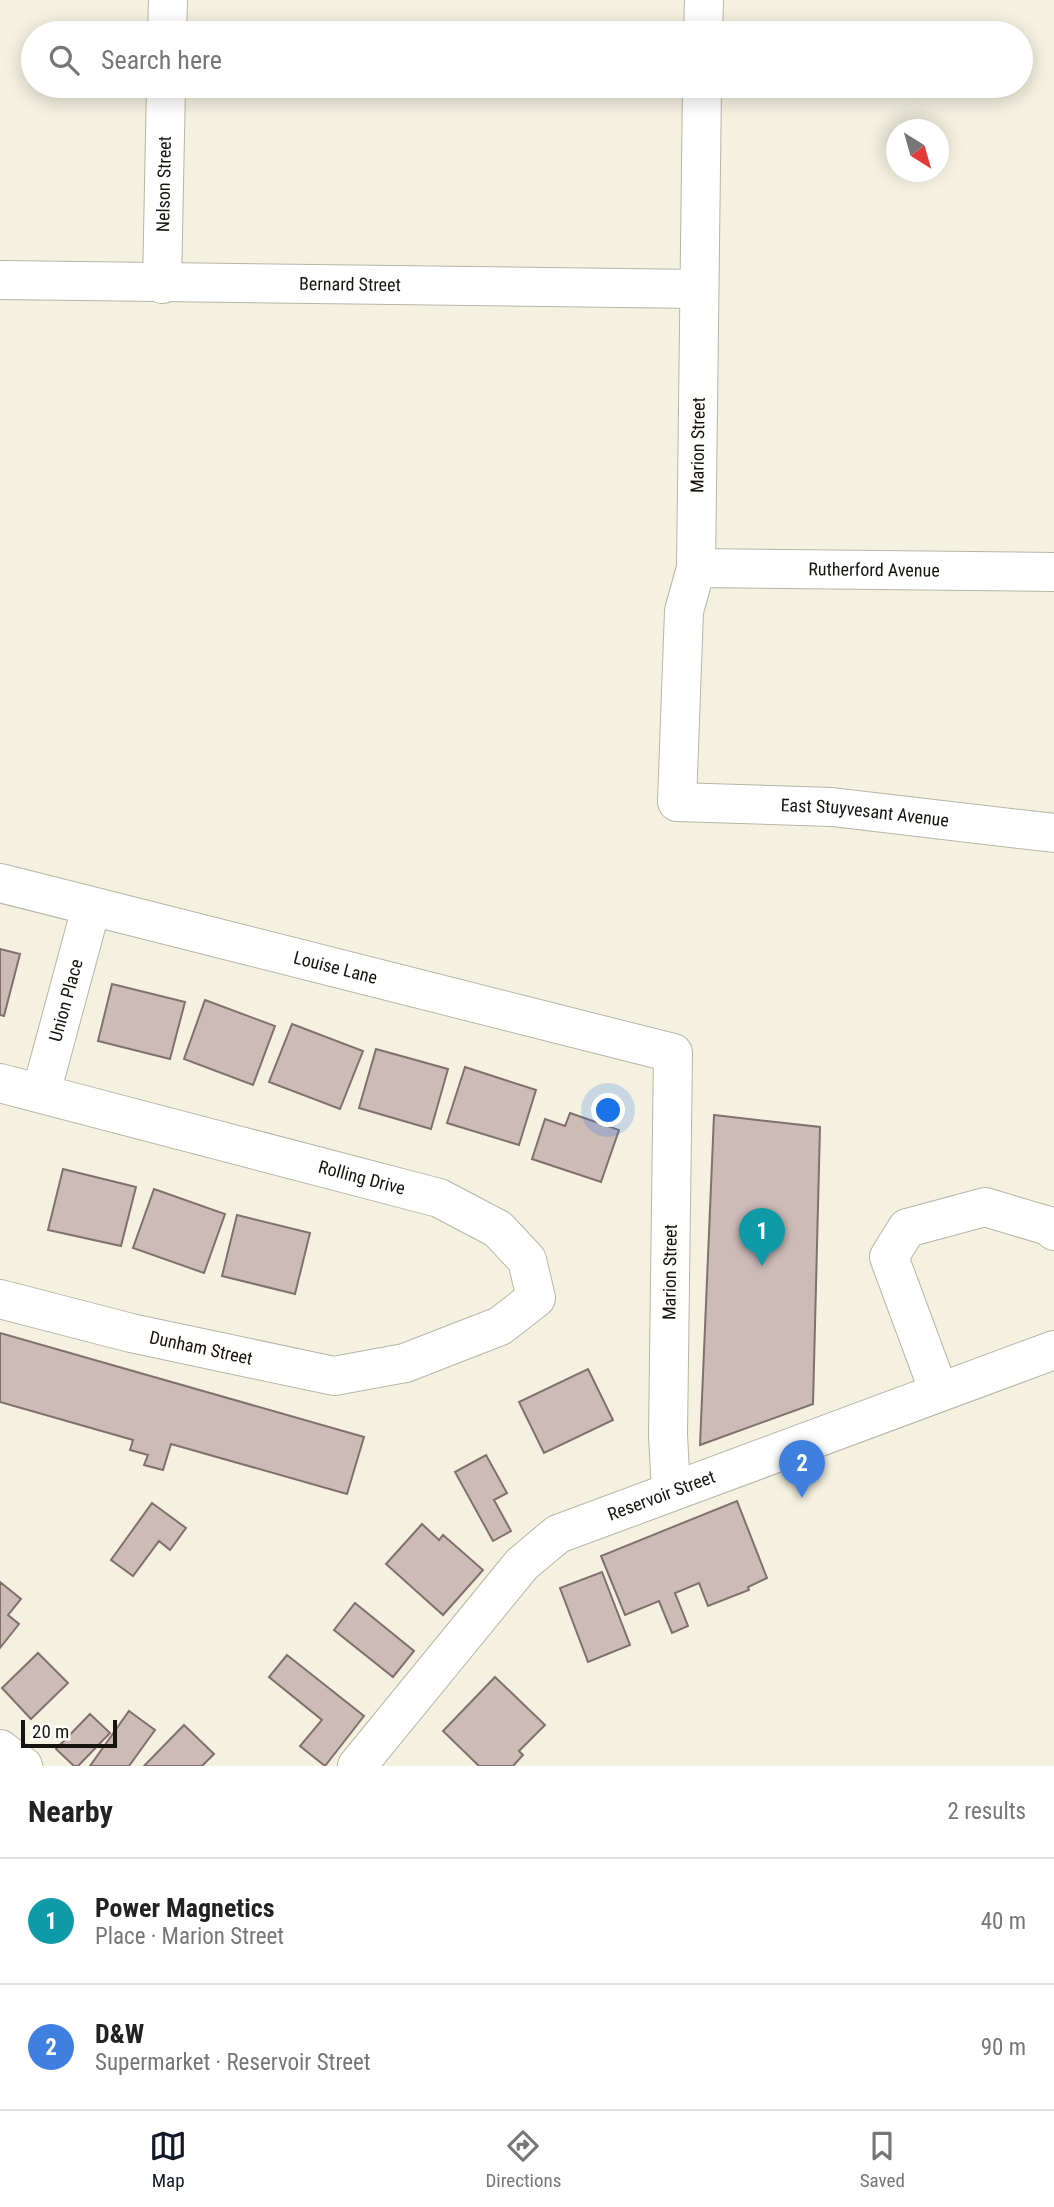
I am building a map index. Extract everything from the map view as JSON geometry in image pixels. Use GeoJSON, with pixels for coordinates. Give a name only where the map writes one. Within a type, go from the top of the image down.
{"type":"FeatureCollection","features":[{"type":"Feature","properties":{"kind":"street"},"geometry":{"type":"LineString","coordinates":[[167,0],[167,21]]}},
{"type":"Feature","properties":{"kind":"street"},"geometry":{"type":"LineString","coordinates":[[703,21],[704,0]]}},
{"type":"Feature","properties":{"kind":"street","name":"Nelson Street"},"geometry":{"type":"LineString","coordinates":[[162,284],[166,98]]}},
{"type":"Feature","properties":{"kind":"street","name":"Marion Street"},"geometry":{"type":"LineString","coordinates":[[677,802],[684,611],[696,568],[702,98]]}},
{"type":"Feature","properties":{"kind":"street","name":"Bernard Street"},"geometry":{"type":"LineString","coordinates":[[0,280],[699,289]]}},
{"type":"Feature","properties":{"kind":"street","name":"Rutherford Avenue"},"geometry":{"type":"LineString","coordinates":[[696,568],[1054,572]]}},
{"type":"Feature","properties":{"kind":"street","name":"East Stuyvesant Avenue"},"geometry":{"type":"LineString","coordinates":[[677,802],[832,807],[1054,833]]}},
{"type":"Feature","properties":{"kind":"street","name":"Louise Lane"},"geometry":{"type":"LineString","coordinates":[[0,883],[673,1053]]}},
{"type":"Feature","properties":{"kind":"street","name":"Union Place"},"geometry":{"type":"LineString","coordinates":[[41,1093],[92,908]]}},
{"type":"Feature","properties":{"kind":"street","name":"Marion Street"},"geometry":{"type":"LineString","coordinates":[[671,1491],[668,1435],[673,1053]]}},
{"type":"Feature","properties":{"kind":"street","name":"Rolling Drive"},"geometry":{"type":"LineString","coordinates":[[0,1083],[439,1198],[498,1229],[527,1260],[536,1298],[500,1326],[405,1363]]}},
{"type":"Feature","properties":{"kind":"street"},"geometry":{"type":"LineString","coordinates":[[939,1392],[889,1257],[908,1228],[985,1207],[1052,1227],[1054,1231]]}},
{"type":"Feature","properties":{"kind":"street","name":"Dunham Street"},"geometry":{"type":"LineString","coordinates":[[0,1298],[131,1333],[334,1376],[405,1363]]}},
{"type":"Feature","properties":{"kind":"street","name":"Reservoir Street"},"geometry":{"type":"LineString","coordinates":[[357,1766],[522,1564],[558,1534],[1054,1350]]}},
{"type":"Feature","properties":{"kind":"street"},"geometry":{"type":"LineString","coordinates":[[0,1749],[23,1766]]}},
{"type":"Feature","properties":{"kind":"building"},"geometry":{"type":"Polygon","coordinates":[[[0,949],[20,954],[4,1016],[0,1015],[0,949]]]}},
{"type":"Feature","properties":{"kind":"building"},"geometry":{"type":"Polygon","coordinates":[[[112,984],[185,1002],[170,1059],[98,1041],[112,984]]]}},
{"type":"Feature","properties":{"kind":"building"},"geometry":{"type":"Polygon","coordinates":[[[205,1000],[275,1026],[253,1085],[184,1059],[205,1000]]]}},
{"type":"Feature","properties":{"kind":"building"},"geometry":{"type":"Polygon","coordinates":[[[292,1024],[363,1051],[340,1109],[269,1082],[292,1024]]]}},
{"type":"Feature","properties":{"kind":"building"},"geometry":{"type":"Polygon","coordinates":[[[376,1049],[448,1069],[431,1129],[359,1108],[376,1049]]]}},
{"type":"Feature","properties":{"kind":"building"},"geometry":{"type":"Polygon","coordinates":[[[465,1067],[536,1090],[519,1145],[447,1123],[465,1067]]]}},
{"type":"Feature","properties":{"kind":"building"},"geometry":{"type":"Polygon","coordinates":[[[570,1113],[619,1130],[601,1182],[532,1159],[545,1119],[565,1126],[570,1113]]]}},
{"type":"Feature","properties":{"kind":"building"},"geometry":{"type":"Polygon","coordinates":[[[714,1115],[820,1127],[813,1404],[700,1445],[714,1115]]]}},
{"type":"Feature","properties":{"kind":"building"},"geometry":{"type":"Polygon","coordinates":[[[63,1169],[136,1187],[121,1246],[48,1230],[63,1169]]]}},
{"type":"Feature","properties":{"kind":"building"},"geometry":{"type":"Polygon","coordinates":[[[154,1189],[225,1214],[204,1273],[133,1248],[154,1189]]]}},
{"type":"Feature","properties":{"kind":"building"},"geometry":{"type":"Polygon","coordinates":[[[237,1215],[310,1233],[295,1294],[222,1276],[237,1215]]]}},
{"type":"Feature","properties":{"kind":"building"},"geometry":{"type":"Polygon","coordinates":[[[0,1333],[364,1437],[347,1494],[171,1444],[163,1470],[144,1465],[148,1455],[130,1450],[133,1440],[0,1402],[0,1333]]]}},
{"type":"Feature","properties":{"kind":"building"},"geometry":{"type":"Polygon","coordinates":[[[588,1369],[613,1420],[544,1453],[519,1402],[588,1369]]]}},
{"type":"Feature","properties":{"kind":"building"},"geometry":{"type":"Polygon","coordinates":[[[486,1455],[507,1493],[494,1500],[511,1531],[493,1541],[455,1472],[486,1455]]]}},
{"type":"Feature","properties":{"kind":"building"},"geometry":{"type":"Polygon","coordinates":[[[737,1501],[767,1578],[748,1587],[749,1590],[708,1606],[699,1583],[675,1593],[688,1626],[672,1633],[659,1601],[625,1615],[601,1556],[737,1501]]]}},
{"type":"Feature","properties":{"kind":"building"},"geometry":{"type":"Polygon","coordinates":[[[152,1503],[186,1528],[170,1550],[159,1541],[133,1576],[111,1560],[152,1503]]]}},
{"type":"Feature","properties":{"kind":"building"},"geometry":{"type":"Polygon","coordinates":[[[422,1524],[439,1540],[443,1535],[483,1570],[443,1615],[386,1564],[422,1524]]]}},
{"type":"Feature","properties":{"kind":"building"},"geometry":{"type":"Polygon","coordinates":[[[602,1572],[630,1645],[588,1662],[560,1588],[602,1572]]]}},
{"type":"Feature","properties":{"kind":"building"},"geometry":{"type":"Polygon","coordinates":[[[0,1582],[21,1599],[8,1615],[19,1624],[0,1648],[0,1582]]]}},
{"type":"Feature","properties":{"kind":"building"},"geometry":{"type":"Polygon","coordinates":[[[355,1603],[414,1651],[393,1677],[334,1630],[355,1603]]]}},
{"type":"Feature","properties":{"kind":"building"},"geometry":{"type":"Polygon","coordinates":[[[38,1653],[68,1683],[31,1719],[2,1688],[38,1653]]]}},
{"type":"Feature","properties":{"kind":"building"},"geometry":{"type":"Polygon","coordinates":[[[287,1655],[364,1716],[325,1766],[300,1746],[322,1720],[269,1677],[287,1655]]]}},
{"type":"Feature","properties":{"kind":"building"},"geometry":{"type":"Polygon","coordinates":[[[495,1677],[545,1725],[519,1751],[523,1755],[513,1766],[479,1766],[443,1731],[495,1677]]]}},
{"type":"Feature","properties":{"kind":"building"},"geometry":{"type":"Polygon","coordinates":[[[129,1711],[155,1730],[129,1766],[90,1766],[129,1711]]]}},
{"type":"Feature","properties":{"kind":"building"},"geometry":{"type":"Polygon","coordinates":[[[90,1714],[110,1733],[78,1766],[74,1766],[56,1749],[90,1714]]]}},
{"type":"Feature","properties":{"kind":"building"},"geometry":{"type":"Polygon","coordinates":[[[184,1725],[214,1754],[202,1766],[144,1766],[184,1725]]]}},
{"type":"Feature","properties":{"kind":"place","name":"Power Magnetics"},"geometry":{"type":"Point","coordinates":[762,1266]}},
{"type":"Feature","properties":{"kind":"place","name":"D&W"},"geometry":{"type":"Point","coordinates":[802,1498]}}]}
